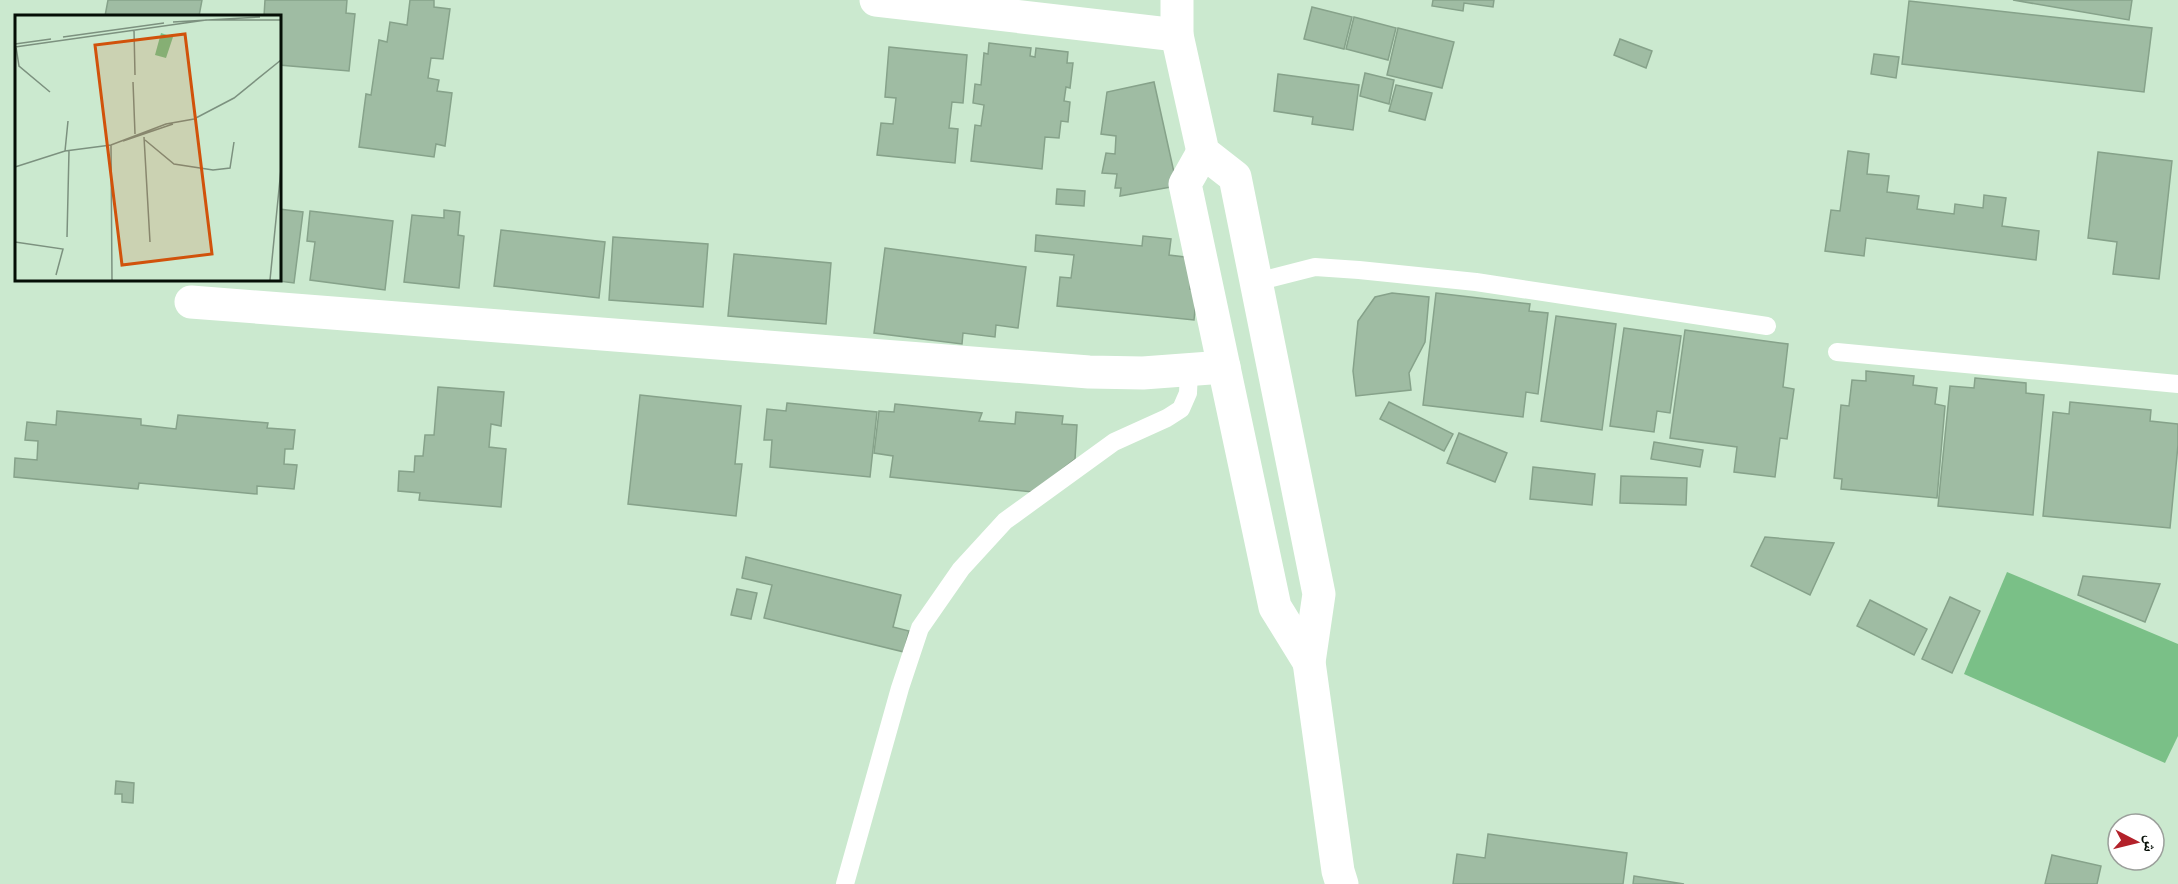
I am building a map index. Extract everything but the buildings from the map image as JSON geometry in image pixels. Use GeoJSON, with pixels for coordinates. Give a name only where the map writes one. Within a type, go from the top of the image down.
{"type":"FeatureCollection","features":[{"type":"Feature","properties":{"kind":"street"},"geometry":{"type":"LineString","coordinates":[[876,0],[1177,35]]}},
{"type":"Feature","properties":{"kind":"street"},"geometry":{"type":"LineString","coordinates":[[1177,0],[1177,35],[1203,153],[1235,177],[1319,594],[1309,662],[1338,871],[1342,884]]}},
{"type":"Feature","properties":{"kind":"street"},"geometry":{"type":"LineString","coordinates":[[1203,153],[1185,184],[1275,607],[1309,662]]}},
{"type":"Feature","properties":{"kind":"street"},"geometry":{"type":"LineString","coordinates":[[191,302],[1089,372],[1189,371],[1224,367]]}},
{"type":"Feature","properties":{"kind":"lane"},"geometry":{"type":"LineString","coordinates":[[1256,282],[1315,267],[1359,270],[1476,282],[1767,326]]}},
{"type":"Feature","properties":{"kind":"lane"},"geometry":{"type":"LineString","coordinates":[[1837,352],[2178,384]]}},
{"type":"Feature","properties":{"kind":"lane"},"geometry":{"type":"LineString","coordinates":[[845,884],[900,688],[920,628],[961,569],[1005,521],[1114,442],[1167,418],[1181,409],[1188,393],[1189,371]]}},
{"type":"Feature","properties":{"kind":"green space"},"geometry":{"type":"Polygon","coordinates":[[[2007,572],[2178,644],[2178,736],[2165,763],[1964,674],[2007,572]]]}}]}
